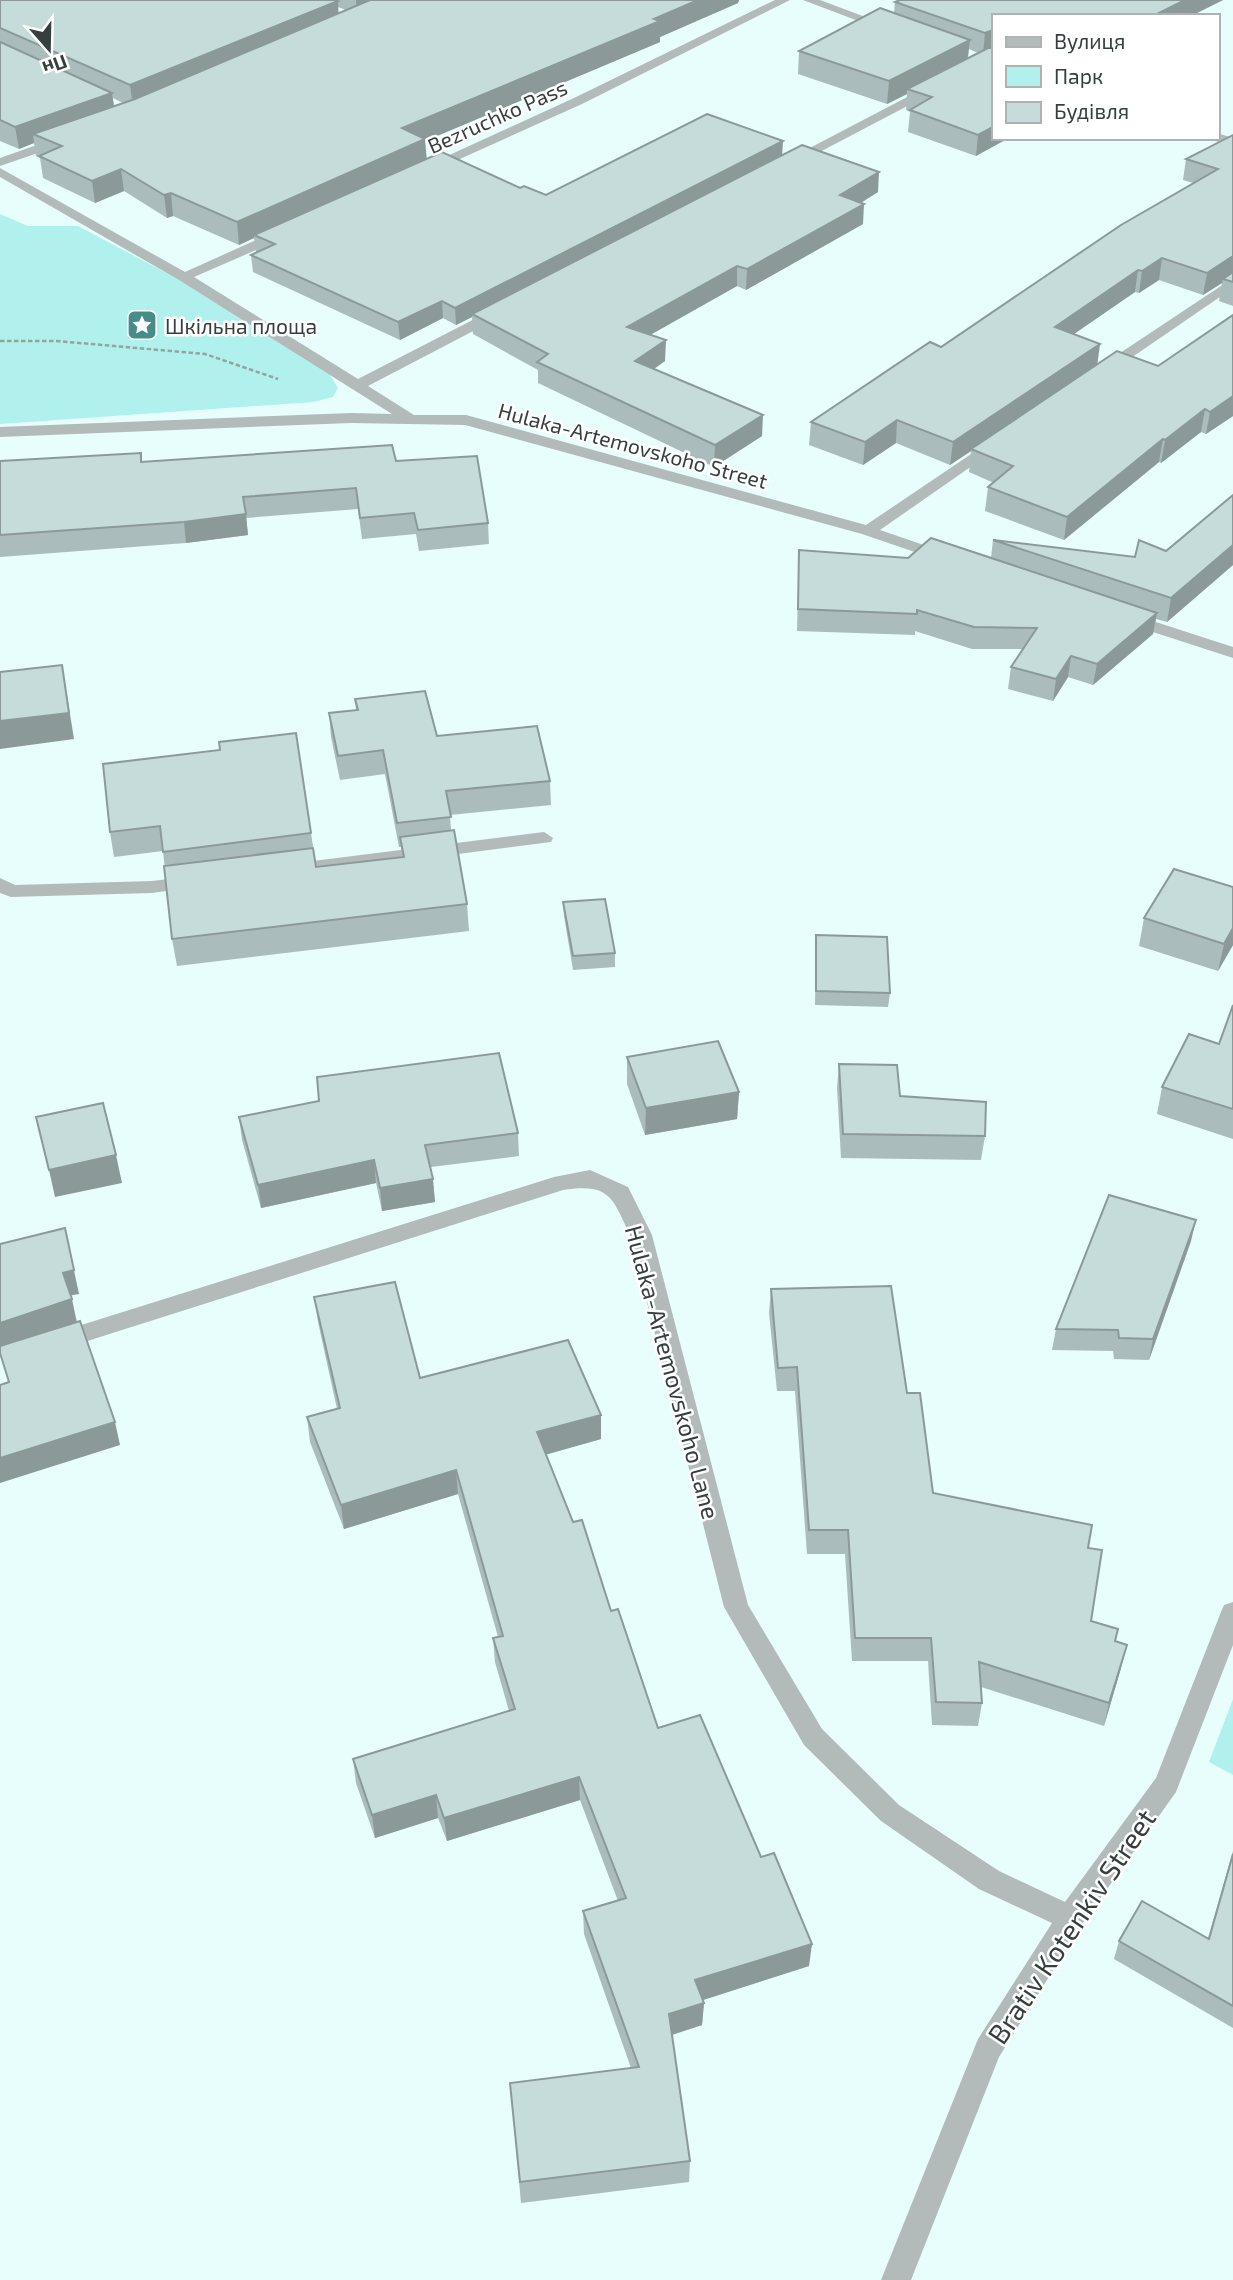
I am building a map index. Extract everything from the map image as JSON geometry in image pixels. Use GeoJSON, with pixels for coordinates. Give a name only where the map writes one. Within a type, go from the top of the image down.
{"type":"FeatureCollection","features":[{"type":"Feature","properties":{"kind":"street","name":"Bezruchko Pass"},"geometry":{"type":"LineString","coordinates":[[412,175],[578,101],[784,0]]}},
{"type":"Feature","properties":{"kind":"street"},"geometry":{"type":"LineString","coordinates":[[809,0],[896,31]]}},
{"type":"Feature","properties":{"kind":"street"},"geometry":{"type":"LineString","coordinates":[[775,169],[947,81]]}},
{"type":"Feature","properties":{"kind":"street"},"geometry":{"type":"LineString","coordinates":[[0,162],[73,136]]}},
{"type":"Feature","properties":{"kind":"street"},"geometry":{"type":"LineString","coordinates":[[0,172],[184,277],[409,418]]}},
{"type":"Feature","properties":{"kind":"street"},"geometry":{"type":"LineString","coordinates":[[184,277],[298,226]]}},
{"type":"Feature","properties":{"kind":"street"},"geometry":{"type":"LineString","coordinates":[[1096,375],[1233,282]]}},
{"type":"Feature","properties":{"kind":"street"},"geometry":{"type":"LineString","coordinates":[[356,386],[506,308]]}},
{"type":"Feature","properties":{"kind":"street","name":"Hulaka-Artemovskoho Street"},"geometry":{"type":"LineString","coordinates":[[0,432],[409,418],[466,420],[868,531],[960,562]]}},
{"type":"Feature","properties":{"kind":"street"},"geometry":{"type":"LineString","coordinates":[[868,531],[1005,438]]}},
{"type":"Feature","properties":{"kind":"street"},"geometry":{"type":"LineString","coordinates":[[1116,614],[1233,653]]}},
{"type":"Feature","properties":{"kind":"street"},"geometry":{"type":"LineString","coordinates":[[273,872],[544,838]]}},
{"type":"Feature","properties":{"kind":"street"},"geometry":{"type":"LineString","coordinates":[[0,884],[11,891],[152,887],[219,879]]}},
{"type":"Feature","properties":{"kind":"street","name":"Hulaka-Artemovskoho Lane"},"geometry":{"type":"LineString","coordinates":[[34,1349],[562,1182],[590,1178],[620,1192],[641,1235],[736,1607],[813,1737],[890,1813],[989,1880],[1070,1918]]}},
{"type":"Feature","properties":{"kind":"street","name":"Brativ Kotenkiv Street"},"geometry":{"type":"LineString","coordinates":[[896,2280],[988,2049],[1070,1918],[1167,1784],[1233,1612]]}},
{"type":"Feature","properties":{"kind":"path"},"geometry":{"type":"LineString","coordinates":[[0,341],[57,341],[205,354],[290,383]]}},
{"type":"Feature","properties":{"kind":"green space","name":"Шкільна площа"},"geometry":{"type":"Polygon","coordinates":[[[0,214],[28,226],[78,226],[178,279],[330,375],[338,388],[333,397],[313,402],[0,424],[0,214]]]}},
{"type":"Feature","properties":{"kind":"green space"},"geometry":{"type":"Polygon","coordinates":[[[1233,1699],[1233,1775],[1209,1762],[1233,1699]]]}},
{"type":"Feature","properties":{"kind":"building"},"geometry":{"type":"Polygon","coordinates":[[[0,0],[338,1],[130,85],[0,28],[0,0]]]}},
{"type":"Feature","properties":{"kind":"building"},"geometry":{"type":"Polygon","coordinates":[[[370,0],[698,0],[654,19],[660,21],[402,128],[425,139],[237,222],[171,193],[164,195],[121,169],[92,181],[39,156],[62,146],[33,134],[135,99],[370,0]]]}},
{"type":"Feature","properties":{"kind":"building"},"geometry":{"type":"Polygon","coordinates":[[[1185,0],[1157,14],[992,14],[992,30],[985,33],[895,2],[1185,0]]]}},
{"type":"Feature","properties":{"kind":"building"},"geometry":{"type":"Polygon","coordinates":[[[880,8],[970,40],[889,81],[799,51],[880,8]]]}},
{"type":"Feature","properties":{"kind":"building"},"geometry":{"type":"Polygon","coordinates":[[[0,42],[112,93],[15,127],[0,120],[0,42]]]}},
{"type":"Feature","properties":{"kind":"building"},"geometry":{"type":"Polygon","coordinates":[[[992,48],[992,128],[978,135],[910,110],[932,97],[907,89],[992,48]]]}},
{"type":"Feature","properties":{"kind":"building"},"geometry":{"type":"Polygon","coordinates":[[[707,114],[783,141],[455,308],[442,301],[398,322],[251,255],[275,244],[254,235],[442,152],[520,188],[524,186],[546,195],[707,114]]]}},
{"type":"Feature","properties":{"kind":"building"},"geometry":{"type":"Polygon","coordinates":[[[1233,135],[1233,256],[1207,273],[1162,258],[1142,271],[1138,270],[1055,327],[1100,344],[953,442],[897,420],[865,442],[811,422],[930,342],[941,347],[1121,225],[1218,169],[1186,159],[1233,135]]]}},
{"type":"Feature","properties":{"kind":"building"},"geometry":{"type":"Polygon","coordinates":[[[802,145],[879,172],[840,195],[864,204],[747,269],[737,266],[627,327],[666,340],[635,361],[763,415],[715,445],[537,362],[548,354],[472,314],[802,145]]]}},
{"type":"Feature","properties":{"kind":"building"},"geometry":{"type":"Polygon","coordinates":[[[1233,272],[1233,282],[1223,279],[1233,272]]]}},
{"type":"Feature","properties":{"kind":"building"},"geometry":{"type":"Polygon","coordinates":[[[1233,315],[1233,396],[1210,412],[1205,409],[1163,439],[1067,517],[988,487],[1013,466],[971,449],[1117,351],[1158,366],[1233,315]]]}},
{"type":"Feature","properties":{"kind":"building"},"geometry":{"type":"Polygon","coordinates":[[[392,445],[396,461],[477,456],[488,523],[418,530],[414,513],[360,518],[356,488],[243,497],[246,514],[184,522],[0,535],[0,461],[141,453],[141,462],[392,445]]]}},
{"type":"Feature","properties":{"kind":"building"},"geometry":{"type":"Polygon","coordinates":[[[1233,495],[1233,545],[1171,598],[993,540],[1135,557],[1139,540],[1166,551],[1233,495]]]}},
{"type":"Feature","properties":{"kind":"building"},"geometry":{"type":"Polygon","coordinates":[[[931,538],[1157,613],[1097,664],[1071,656],[1056,679],[1011,667],[1037,628],[974,627],[917,610],[917,614],[798,609],[799,550],[908,558],[931,538]]]}},
{"type":"Feature","properties":{"kind":"building"},"geometry":{"type":"Polygon","coordinates":[[[62,665],[69,713],[0,721],[0,672],[62,665]]]}},
{"type":"Feature","properties":{"kind":"building"},"geometry":{"type":"Polygon","coordinates":[[[425,691],[437,736],[537,726],[550,781],[446,791],[451,817],[397,823],[383,750],[338,756],[329,713],[358,710],[355,699],[425,691]]]}},
{"type":"Feature","properties":{"kind":"building"},"geometry":{"type":"Polygon","coordinates":[[[296,733],[311,833],[163,852],[160,826],[110,832],[103,764],[220,750],[219,742],[296,733]]]}},
{"type":"Feature","properties":{"kind":"building"},"geometry":{"type":"Polygon","coordinates":[[[454,830],[467,904],[172,939],[164,866],[313,848],[316,867],[404,857],[400,837],[454,830]]]}},
{"type":"Feature","properties":{"kind":"building"},"geometry":{"type":"Polygon","coordinates":[[[1174,869],[1233,887],[1233,928],[1224,944],[1144,918],[1174,869]]]}},
{"type":"Feature","properties":{"kind":"building"},"geometry":{"type":"Polygon","coordinates":[[[605,899],[615,953],[573,956],[563,902],[605,899]]]}},
{"type":"Feature","properties":{"kind":"building"},"geometry":{"type":"Polygon","coordinates":[[[816,935],[887,937],[890,993],[816,991],[816,935]]]}},
{"type":"Feature","properties":{"kind":"building"},"geometry":{"type":"Polygon","coordinates":[[[1233,1005],[1233,1109],[1162,1087],[1189,1034],[1219,1044],[1233,1005]]]}},
{"type":"Feature","properties":{"kind":"building"},"geometry":{"type":"Polygon","coordinates":[[[718,1041],[739,1092],[646,1108],[627,1057],[718,1041]]]}},
{"type":"Feature","properties":{"kind":"building"},"geometry":{"type":"Polygon","coordinates":[[[499,1053],[518,1133],[425,1145],[433,1179],[380,1188],[374,1160],[258,1185],[239,1117],[319,1101],[317,1077],[499,1053]]]}},
{"type":"Feature","properties":{"kind":"building"},"geometry":{"type":"Polygon","coordinates":[[[839,1064],[897,1065],[900,1096],[986,1102],[985,1136],[843,1134],[839,1064]]]}},
{"type":"Feature","properties":{"kind":"building"},"geometry":{"type":"Polygon","coordinates":[[[103,1103],[116,1155],[49,1170],[36,1117],[103,1103]]]}},
{"type":"Feature","properties":{"kind":"building"},"geometry":{"type":"Polygon","coordinates":[[[1109,1195],[1196,1220],[1153,1339],[1119,1338],[1118,1330],[1056,1329],[1109,1195]]]}},
{"type":"Feature","properties":{"kind":"building"},"geometry":{"type":"Polygon","coordinates":[[[65,1228],[74,1270],[63,1273],[72,1299],[0,1323],[0,1244],[65,1228]]]}},
{"type":"Feature","properties":{"kind":"building"},"geometry":{"type":"Polygon","coordinates":[[[395,1282],[420,1378],[568,1340],[601,1415],[537,1432],[573,1522],[582,1520],[611,1611],[618,1609],[658,1728],[700,1715],[761,1857],[774,1853],[812,1944],[695,1980],[704,2003],[669,2014],[690,2161],[520,2182],[510,2083],[639,2067],[583,1911],[626,1898],[579,1777],[444,1818],[436,1795],[372,1815],[353,1759],[515,1709],[493,1638],[503,1636],[456,1470],[341,1505],[307,1417],[340,1408],[314,1297],[395,1282]]]}},
{"type":"Feature","properties":{"kind":"building"},"geometry":{"type":"Polygon","coordinates":[[[891,1286],[907,1393],[920,1393],[933,1493],[1092,1525],[1088,1548],[1102,1550],[1091,1621],[1118,1629],[1115,1641],[1127,1645],[1109,1703],[979,1662],[982,1703],[936,1702],[931,1638],[855,1638],[848,1530],[809,1530],[797,1367],[778,1368],[771,1289],[891,1286]]]}},
{"type":"Feature","properties":{"kind":"building"},"geometry":{"type":"Polygon","coordinates":[[[80,1321],[115,1422],[0,1458],[0,1385],[9,1382],[0,1346],[80,1321]]]}},
{"type":"Feature","properties":{"kind":"building"},"geometry":{"type":"Polygon","coordinates":[[[1233,1854],[1233,2006],[1119,1941],[1142,1901],[1209,1939],[1233,1854]]]}},
{"type":"Feature","properties":{"kind":"place","name":"Шкільна площа"},"geometry":{"type":"Point","coordinates":[142,325]}}]}
